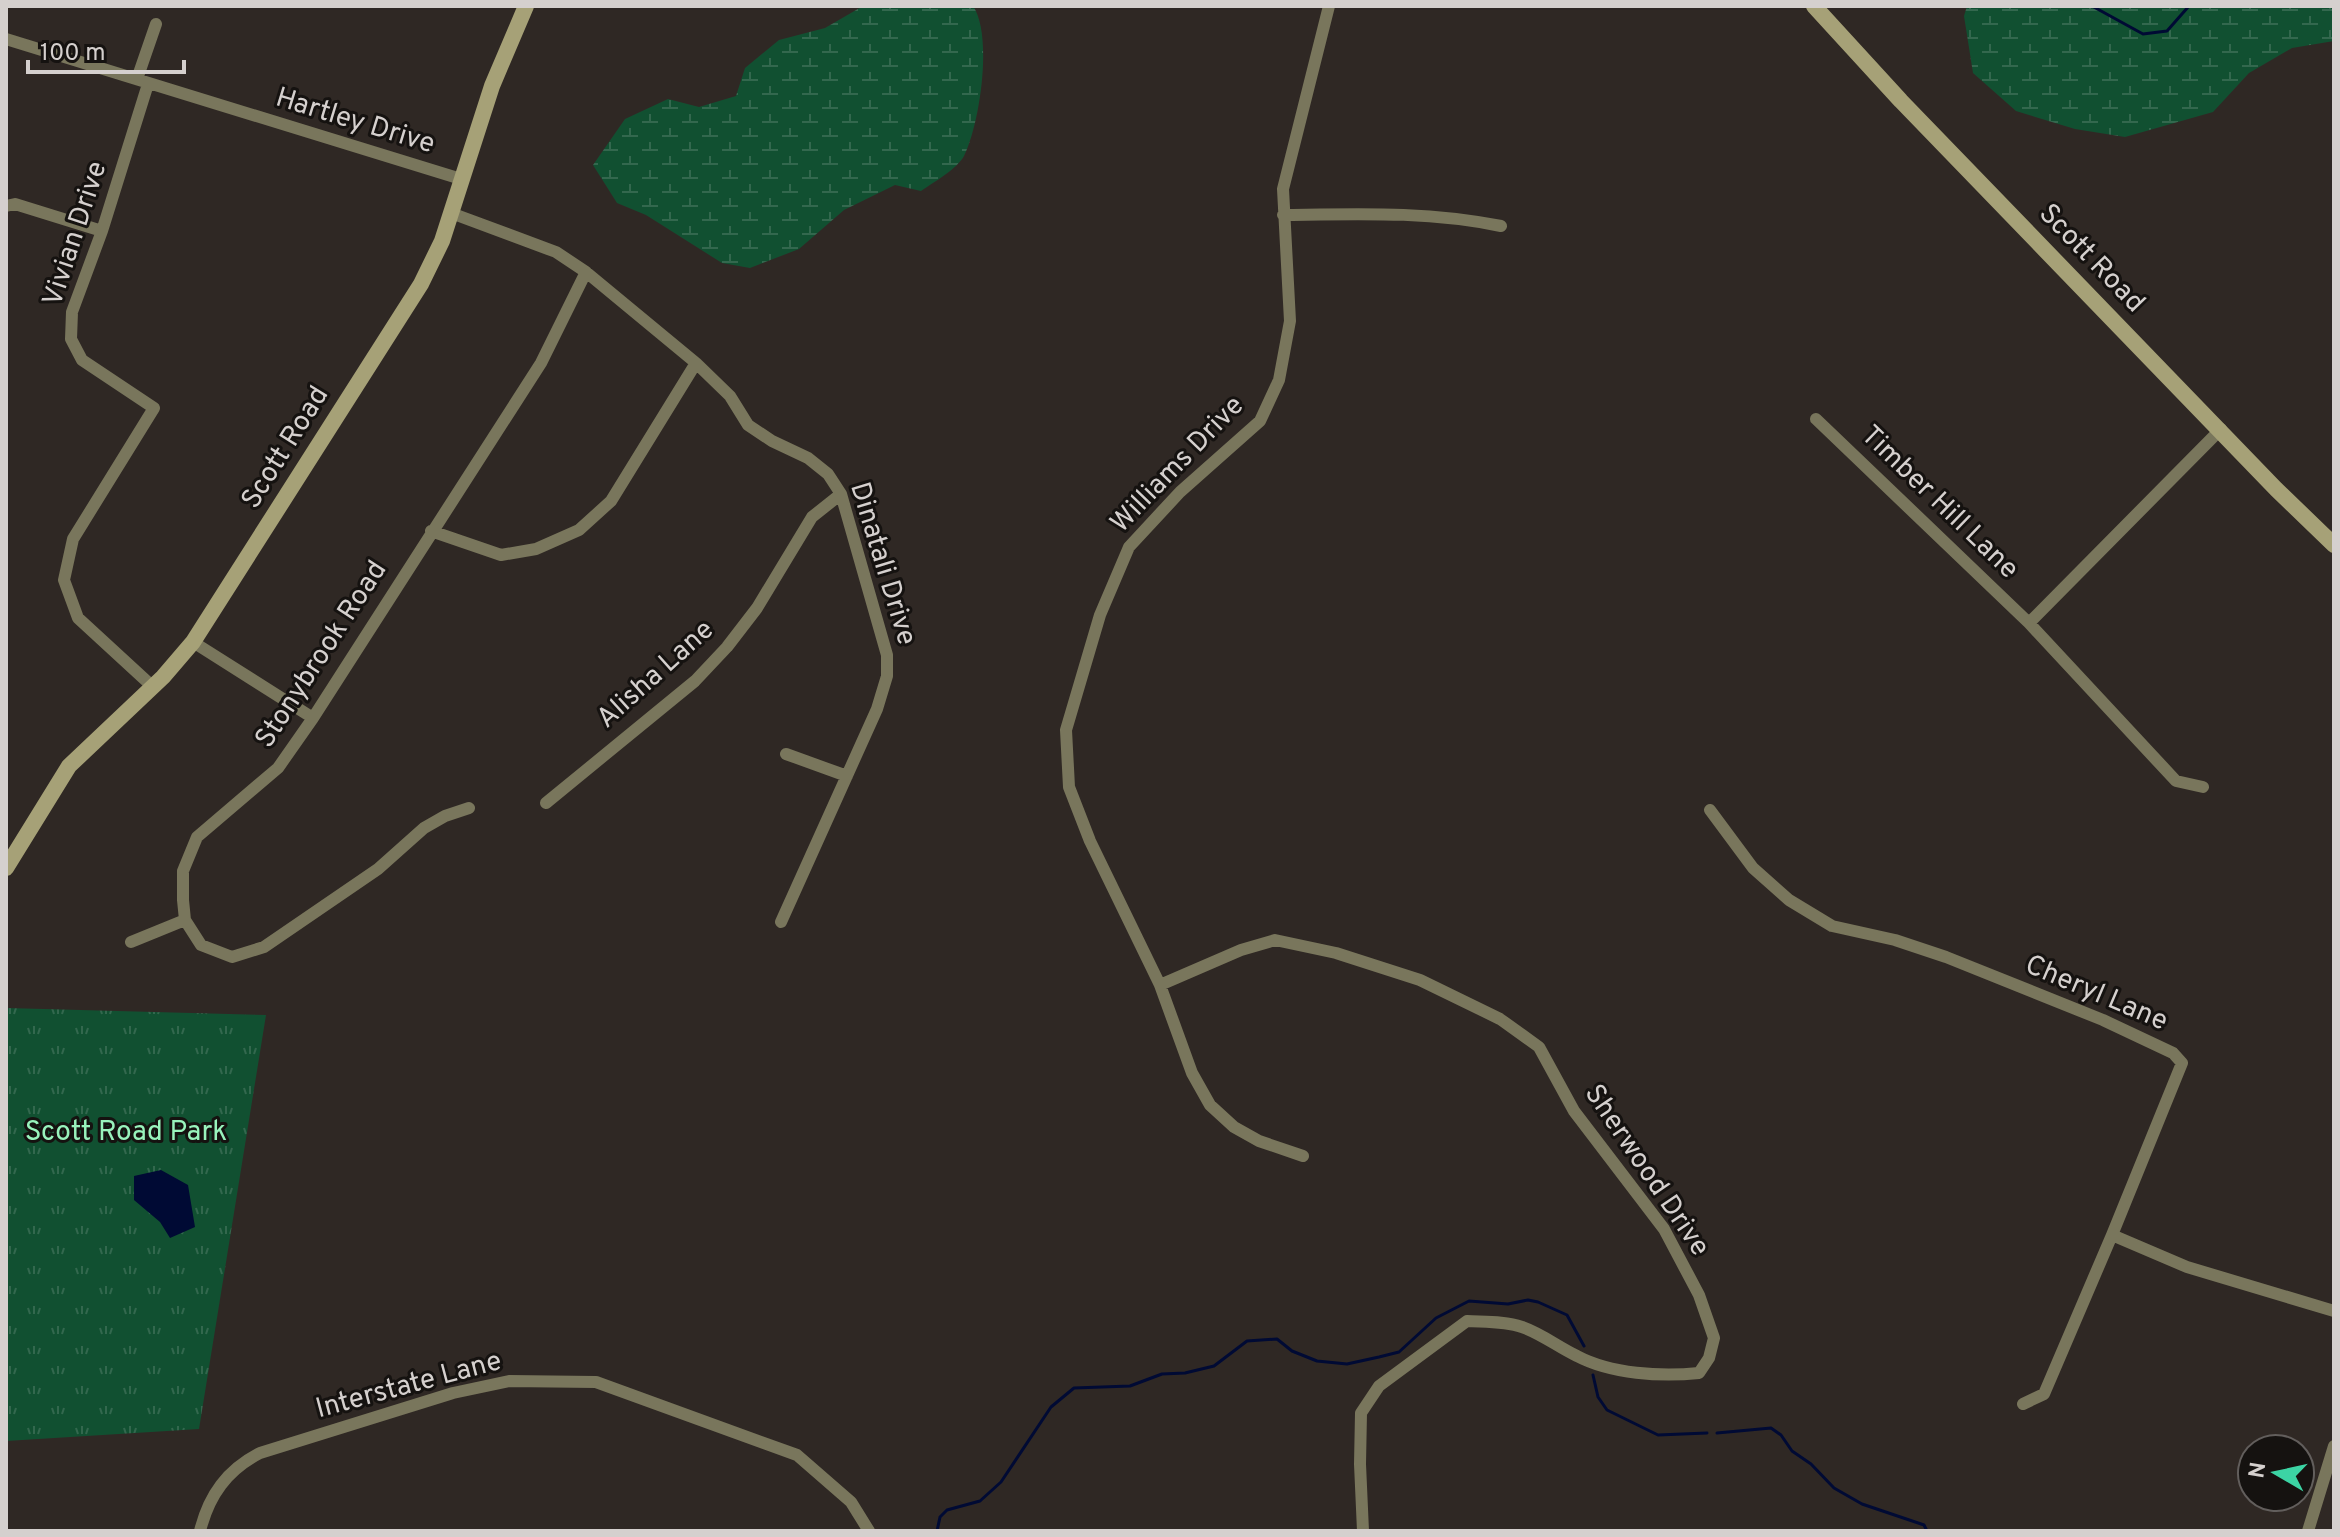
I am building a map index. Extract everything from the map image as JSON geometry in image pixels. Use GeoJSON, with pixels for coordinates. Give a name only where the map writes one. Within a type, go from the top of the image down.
{"type":"FeatureCollection","features":[{"type":"Feature","properties":{"kind":"main road","name":"Scott Road"},"geometry":{"type":"LineString","coordinates":[[6,868],[69,766],[153,687],[193,642],[421,284],[437,253],[501,61],[526,6]]}},
{"type":"Feature","properties":{"kind":"main road","name":"Scott Road"},"geometry":{"type":"LineString","coordinates":[[1816,7],[1909,110],[2334,545]]}},
{"type":"Feature","properties":{"kind":"street","name":"Williams Drive"},"geometry":{"type":"LineString","coordinates":[[1303,1156],[1234,1127],[1210,1105],[1192,1073],[1160,985],[1090,841],[1069,787],[1066,730],[1100,615],[1129,547],[1180,492],[1260,421],[1279,380],[1290,321],[1283,189],[1329,6]]}},
{"type":"Feature","properties":{"kind":"street","name":"Vivian Drive"},"geometry":{"type":"LineString","coordinates":[[153,687],[78,618],[64,580],[73,539],[154,408],[82,360],[71,339],[72,312],[102,231],[156,24]]}},
{"type":"Feature","properties":{"kind":"street","name":"Hartley Drive"},"geometry":{"type":"LineString","coordinates":[[6,39],[461,179]]}},
{"type":"Feature","properties":{"kind":"street"},"geometry":{"type":"LineString","coordinates":[[6,206],[15,204],[102,231]]}},
{"type":"Feature","properties":{"kind":"street","name":"Dinatali Drive"},"geometry":{"type":"LineString","coordinates":[[451,213],[556,252],[586,272],[696,363],[730,396],[748,425],[772,441],[808,458],[828,474],[841,494],[887,655],[887,676],[877,709],[781,922]]}},
{"type":"Feature","properties":{"kind":"street"},"geometry":{"type":"LineString","coordinates":[[1283,215],[1404,213],[1463,218],[1501,226]]}},
{"type":"Feature","properties":{"kind":"street","name":"Stonybrook Road"},"geometry":{"type":"LineString","coordinates":[[185,920],[183,871],[197,837],[278,768],[313,718],[541,363],[586,272]]}},
{"type":"Feature","properties":{"kind":"street"},"geometry":{"type":"LineString","coordinates":[[431,531],[501,555],[536,549],[579,530],[611,501],[696,363]]}},
{"type":"Feature","properties":{"kind":"street","name":"Timber Hill Lane"},"geometry":{"type":"LineString","coordinates":[[1816,419],[2029,623],[2176,781],[2203,787]]}},
{"type":"Feature","properties":{"kind":"street"},"geometry":{"type":"LineString","coordinates":[[2029,623],[2221,429]]}},
{"type":"Feature","properties":{"kind":"street","name":"Alisha Lane"},"geometry":{"type":"LineString","coordinates":[[546,803],[695,681],[757,608],[812,517],[841,494]]}},
{"type":"Feature","properties":{"kind":"street"},"geometry":{"type":"LineString","coordinates":[[193,642],[313,718]]}},
{"type":"Feature","properties":{"kind":"street"},"geometry":{"type":"LineString","coordinates":[[786,754],[847,776]]}},
{"type":"Feature","properties":{"kind":"street"},"geometry":{"type":"LineString","coordinates":[[131,942],[185,920],[201,945],[232,957],[264,947],[378,869],[424,828],[445,816],[469,808]]}},
{"type":"Feature","properties":{"kind":"street","name":"Cheryl Lane"},"geometry":{"type":"LineString","coordinates":[[1710,810],[1753,868],[1789,900],[1832,926],[1895,940],[1946,957],[2103,1020],[2173,1053],[2182,1063],[2044,1394],[2023,1404]]}},
{"type":"Feature","properties":{"kind":"street","name":"Sherwood Drive"},"geometry":{"type":"LineString","coordinates":[[1160,985],[1241,950],[1275,940],[1336,953],[1420,980],[1500,1019],[1539,1047],[1574,1111],[1615,1169],[1664,1229],[1699,1295],[1714,1338],[1709,1358],[1699,1373],[1645,1372],[1601,1365],[1579,1358],[1520,1326],[1467,1321],[1379,1386],[1361,1413],[1363,1531]]}},
{"type":"Feature","properties":{"kind":"street"},"geometry":{"type":"LineString","coordinates":[[2112,1235],[2187,1267],[2334,1311]]}},
{"type":"Feature","properties":{"kind":"street","name":"Interstate Lane"},"geometry":{"type":"LineString","coordinates":[[200,1531],[207,1506],[217,1488],[244,1461],[260,1453],[453,1393],[509,1381],[596,1382],[797,1455],[851,1502],[869,1531]]}},
{"type":"Feature","properties":{"kind":"street"},"geometry":{"type":"LineString","coordinates":[[2308,1531],[2334,1446]]}},
{"type":"Feature","properties":{"kind":"green space"},"geometry":{"type":"Polygon","coordinates":[[[863,6],[973,6],[982,37],[982,80],[970,142],[961,161],[951,170],[921,191],[895,185],[844,210],[799,249],[750,268],[722,263],[646,215],[617,203],[593,165],[625,119],[668,99],[699,107],[736,96],[745,68],[779,40],[825,28],[863,6]]]}},
{"type":"Feature","properties":{"kind":"green space"},"geometry":{"type":"Polygon","coordinates":[[[1967,6],[2334,6],[2334,41],[2292,48],[2249,73],[2213,112],[2125,137],[2075,129],[2016,111],[1973,73],[1964,16],[1967,6]]]}},
{"type":"Feature","properties":{"kind":"green space","name":"Scott Road Park"},"geometry":{"type":"Polygon","coordinates":[[[6,1008],[266,1015],[199,1429],[6,1441],[6,1008]]]}},
{"type":"Feature","properties":{"kind":"water"},"geometry":{"type":"Polygon","coordinates":[[[161,1170],[188,1185],[195,1227],[170,1238],[160,1222],[134,1200],[134,1176],[161,1170]]]}},
{"type":"Feature","properties":{"kind":"waterway"},"geometry":{"type":"LineString","coordinates":[[2092,6],[2143,34],[2167,31],[2189,6]]}},
{"type":"Feature","properties":{"kind":"waterway"},"geometry":{"type":"LineString","coordinates":[[937,1531],[940,1517],[947,1510],[980,1501],[1001,1482],[1051,1407],[1074,1388],[1130,1386],[1162,1374],[1185,1373],[1214,1366],[1247,1341],[1277,1339],[1292,1351],[1317,1361],[1347,1364],[1379,1357],[1399,1352],[1436,1318],[1469,1301],[1508,1304],[1528,1300],[1538,1302],[1567,1315],[1584,1346]]}},
{"type":"Feature","properties":{"kind":"waterway"},"geometry":{"type":"LineString","coordinates":[[1593,1375],[1598,1397],[1607,1410],[1658,1435],[1707,1433]]}},
{"type":"Feature","properties":{"kind":"waterway"},"geometry":{"type":"LineString","coordinates":[[1717,1433],[1771,1428],[1834,1488],[1862,1504],[1924,1525],[1927,1531]]}}]}
